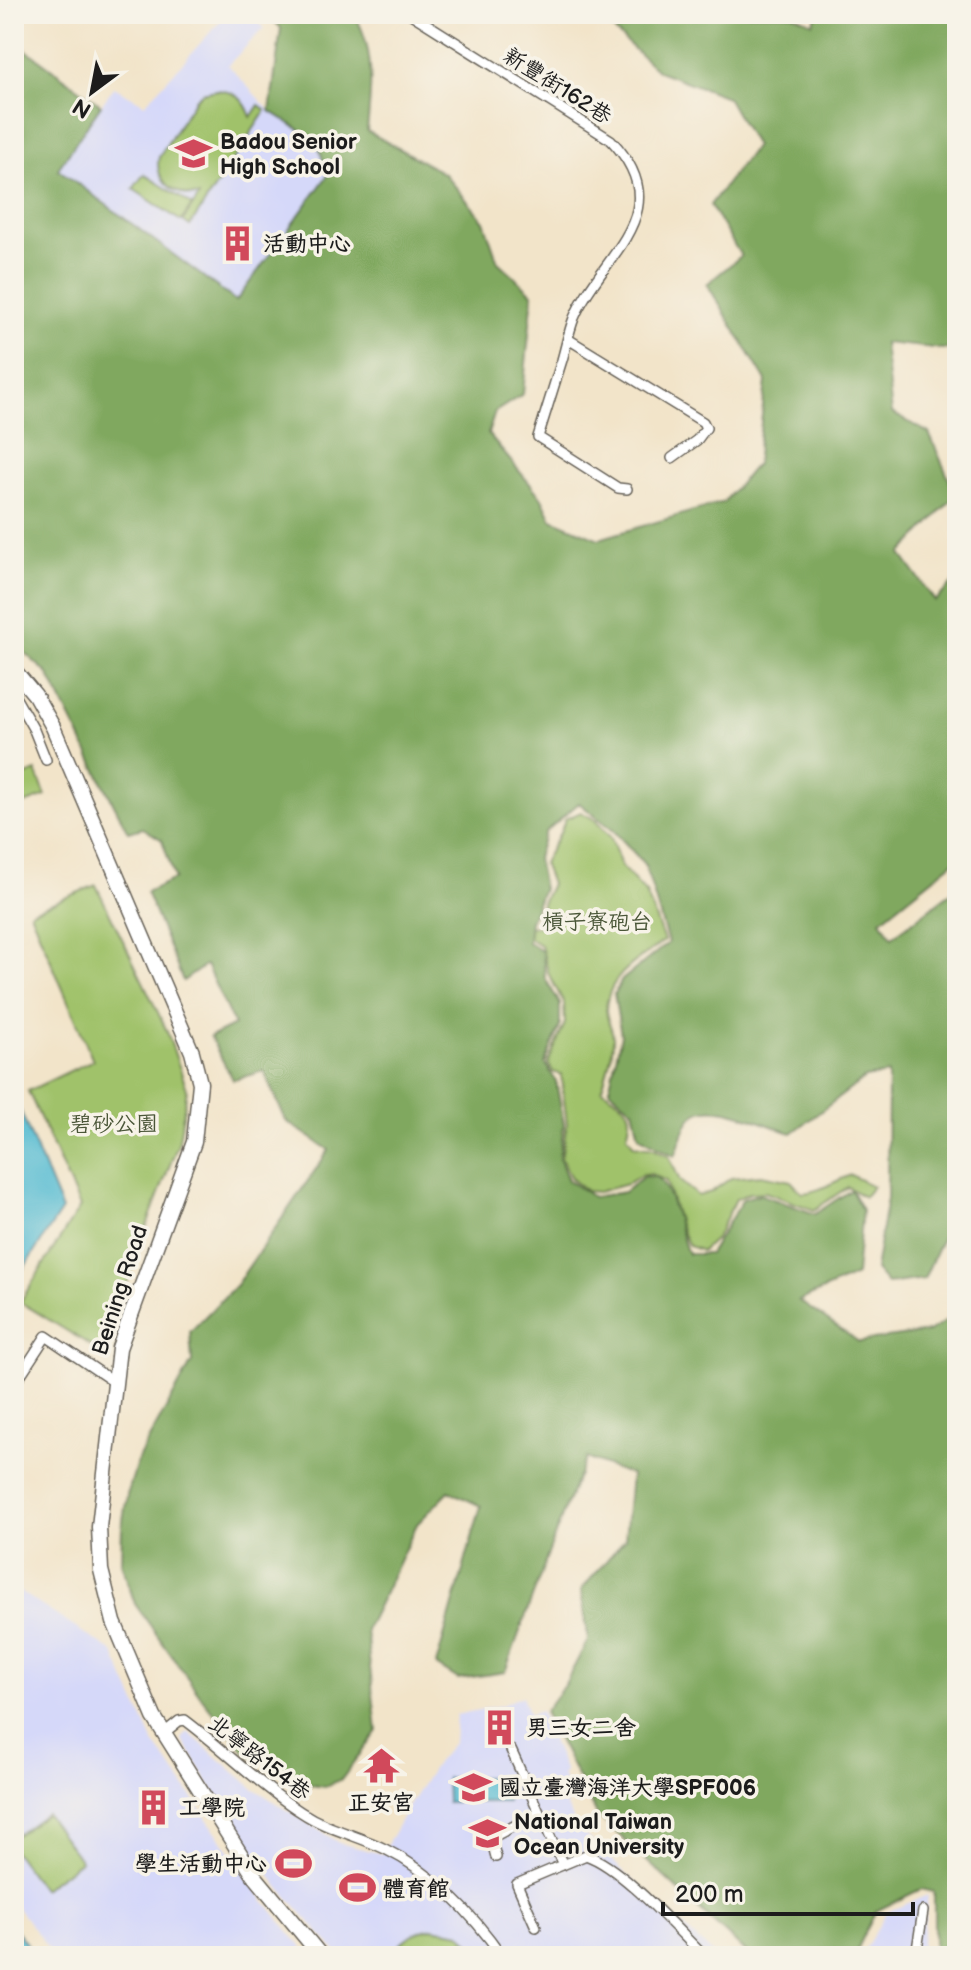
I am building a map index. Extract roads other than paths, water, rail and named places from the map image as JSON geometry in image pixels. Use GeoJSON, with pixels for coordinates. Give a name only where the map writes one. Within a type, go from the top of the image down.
{"type":"FeatureCollection","features":[{"type":"Feature","properties":{"kind":"main road","name":"Beining Road"},"geometry":{"type":"LineString","coordinates":[[14,670],[35,695],[53,727],[192,1052],[200,1083],[194,1142],[124,1328],[114,1382],[99,1527],[101,1570],[114,1622],[164,1733],[253,1874],[321,1956]]}},
{"type":"Feature","properties":{"kind":"street","name":"新豐街162巷"},"geometry":{"type":"LineString","coordinates":[[411,14],[611,140],[626,155],[637,190],[634,225],[574,318],[538,437],[618,488],[627,489]]}},
{"type":"Feature","properties":{"kind":"street"},"geometry":{"type":"LineString","coordinates":[[568,339],[703,422],[706,428],[701,435],[672,458]]}},
{"type":"Feature","properties":{"kind":"street"},"geometry":{"type":"LineString","coordinates":[[14,695],[34,730],[46,760]]}},
{"type":"Feature","properties":{"kind":"street"},"geometry":{"type":"LineString","coordinates":[[14,1385],[46,1336],[114,1382]]}},
{"type":"Feature","properties":{"kind":"street","name":"北寧路154巷"},"geometry":{"type":"LineString","coordinates":[[164,1733],[185,1720],[255,1780],[303,1814],[340,1833],[383,1847],[423,1873],[476,1922],[502,1956]]}},
{"type":"Feature","properties":{"kind":"street"},"geometry":{"type":"LineString","coordinates":[[511,1750],[563,1865]]}},
{"type":"Feature","properties":{"kind":"street"},"geometry":{"type":"LineString","coordinates":[[496,1857],[491,1838],[539,1813]]}},
{"type":"Feature","properties":{"kind":"street"},"geometry":{"type":"LineString","coordinates":[[536,1927],[517,1884],[586,1855],[597,1859],[653,1906],[704,1956]]}},
{"type":"Feature","properties":{"kind":"street"},"geometry":{"type":"LineString","coordinates":[[916,1956],[923,1911]]}},
{"type":"Feature","properties":{"kind":"water"},"geometry":{"type":"Polygon","coordinates":[[[14,1096],[62,1210],[14,1283],[14,1096]]]}},
{"type":"Feature","properties":{"kind":"water"},"geometry":{"type":"Polygon","coordinates":[[[507,1777],[507,1802],[447,1802],[446,1778],[507,1777]]]}},
{"type":"Feature","properties":{"kind":"water"},"geometry":{"type":"Polygon","coordinates":[[[14,1928],[36,1956],[14,1956],[14,1928]]]}},
{"type":"Feature","properties":{"kind":"place","name":"Badou Senior High School"},"geometry":{"type":"Point","coordinates":[194,154]}},
{"type":"Feature","properties":{"kind":"place","name":"活動中心"},"geometry":{"type":"Point","coordinates":[237,243]}},
{"type":"Feature","properties":{"kind":"place","name":"男三女二舍"},"geometry":{"type":"Point","coordinates":[500,1727]}},
{"type":"Feature","properties":{"kind":"place","name":"正安宮"},"geometry":{"type":"Point","coordinates":[381,1766]}},
{"type":"Feature","properties":{"kind":"place","name":"國立臺灣海洋大學SPF006"},"geometry":{"type":"Point","coordinates":[473,1787]}},
{"type":"Feature","properties":{"kind":"place","name":"工學院"},"geometry":{"type":"Point","coordinates":[153,1807]}},
{"type":"Feature","properties":{"kind":"place","name":"National Taiwan Ocean University"},"geometry":{"type":"Point","coordinates":[488,1834]}},
{"type":"Feature","properties":{"kind":"place","name":"學生活動中心"},"geometry":{"type":"Point","coordinates":[293,1863]}},
{"type":"Feature","properties":{"kind":"place","name":"體育館"},"geometry":{"type":"Point","coordinates":[357,1888]}},
{"type":"Feature","properties":{"kind":"park label","name":"槓子寮砲台"},"geometry":{"type":"Point","coordinates":[597,921]}},
{"type":"Feature","properties":{"kind":"park label","name":"碧砂公園"},"geometry":{"type":"Point","coordinates":[114,1123]}}]}
